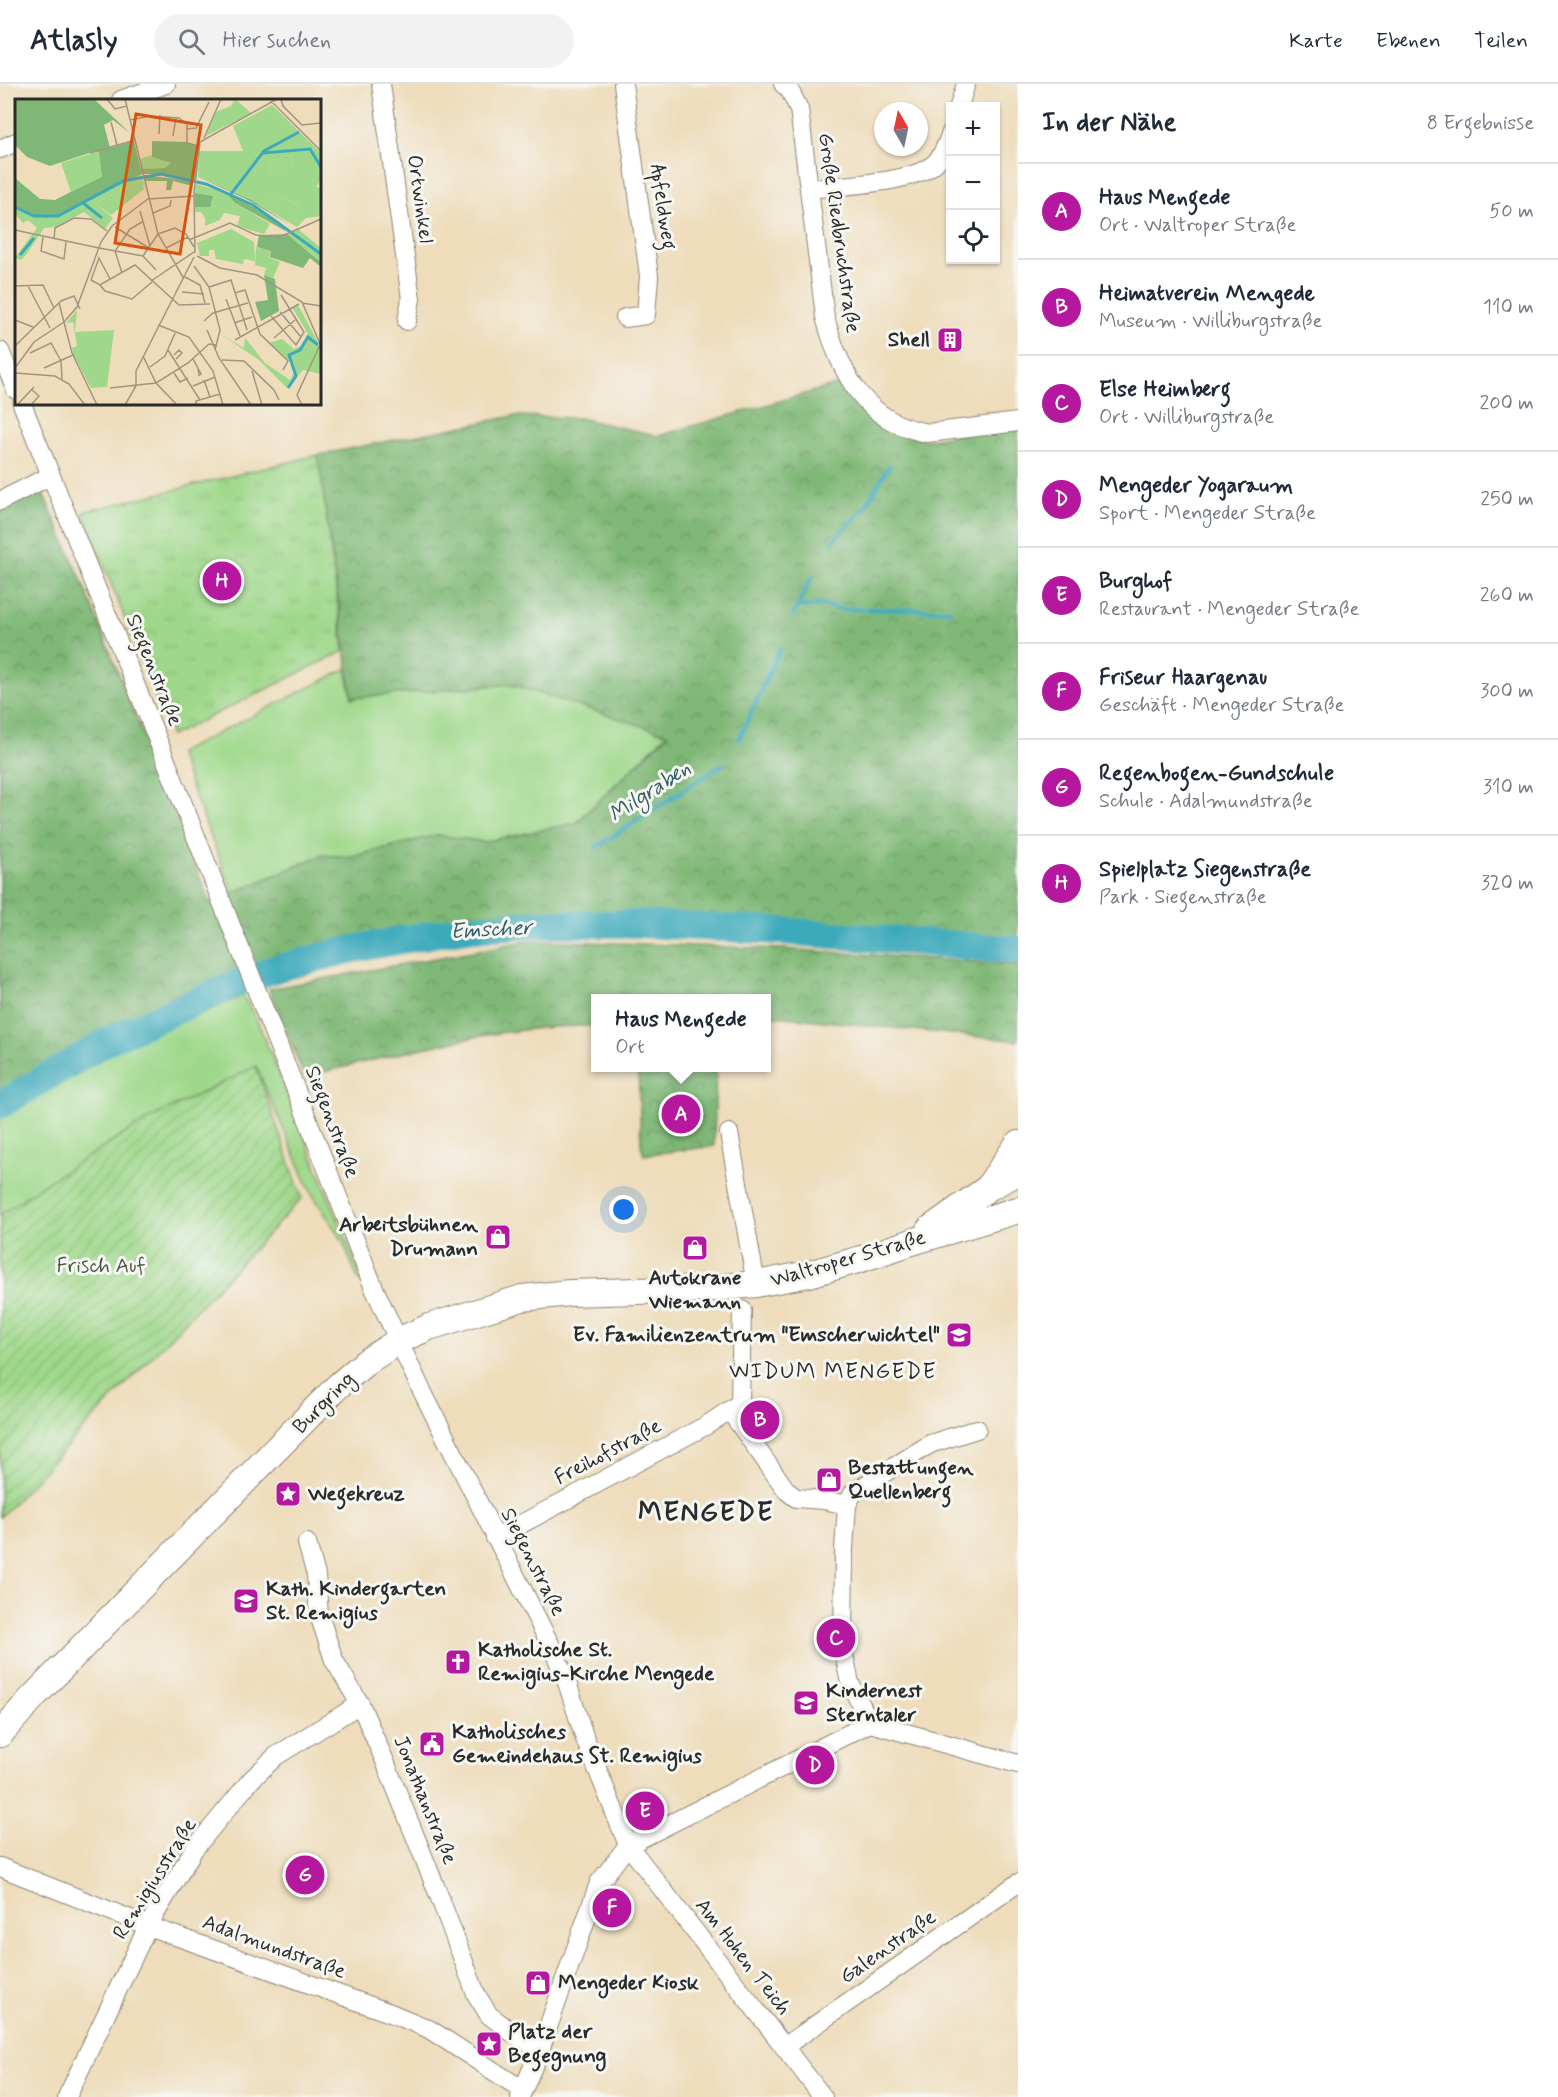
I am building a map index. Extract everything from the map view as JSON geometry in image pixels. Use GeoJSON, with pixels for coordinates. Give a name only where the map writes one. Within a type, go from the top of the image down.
{"type":"FeatureCollection","features":[{"type":"Feature","properties":{"kind":"main road"},"geometry":{"type":"LineString","coordinates":[[988,1188],[1018,1144]]}},
{"type":"Feature","properties":{"kind":"main road"},"geometry":{"type":"LineString","coordinates":[[912,1242],[988,1188],[1018,1172]]}},
{"type":"Feature","properties":{"kind":"main road","name":"Waltroper Straße"},"geometry":{"type":"LineString","coordinates":[[756,1284],[809,1274],[1018,1210]]}},
{"type":"Feature","properties":{"kind":"main road","name":"Burgring"},"geometry":{"type":"LineString","coordinates":[[0,1734],[34,1696],[338,1386],[366,1362],[399,1340],[429,1327],[522,1298],[570,1293],[756,1284]]}},
{"type":"Feature","properties":{"kind":"street","name":"Ortwinkel"},"geometry":{"type":"LineString","coordinates":[[381,84],[411,298],[407,321]]}},
{"type":"Feature","properties":{"kind":"street","name":"Apfeldweg"},"geometry":{"type":"LineString","coordinates":[[624,84],[650,276],[646,315],[625,318]]}},
{"type":"Feature","properties":{"kind":"street","name":"Große Riedbruchstraße"},"geometry":{"type":"LineString","coordinates":[[783,84],[789,89],[799,109],[825,317],[832,345],[845,375],[858,394],[885,416],[915,431],[928,433],[1018,422]]}},
{"type":"Feature","properties":{"kind":"street"},"geometry":{"type":"LineString","coordinates":[[960,102],[966,84]]}},
{"type":"Feature","properties":{"kind":"street"},"geometry":{"type":"LineString","coordinates":[[125,99],[157,91]]}},
{"type":"Feature","properties":{"kind":"street"},"geometry":{"type":"LineString","coordinates":[[0,149],[15,142]]}},
{"type":"Feature","properties":{"kind":"street"},"geometry":{"type":"LineString","coordinates":[[810,189],[902,178],[921,172],[935,163],[946,146]]}},
{"type":"Feature","properties":{"kind":"street"},"geometry":{"type":"LineString","coordinates":[[0,351],[15,388]]}},
{"type":"Feature","properties":{"kind":"street","name":"Siegenstraße"},"geometry":{"type":"LineString","coordinates":[[23,405],[364,1262],[417,1379],[566,1679],[585,1739],[628,1845]]}},
{"type":"Feature","properties":{"kind":"street"},"geometry":{"type":"LineString","coordinates":[[0,501],[50,476]]}},
{"type":"Feature","properties":{"kind":"street","name":"Waltroper Straße"},"geometry":{"type":"LineString","coordinates":[[729,1133],[756,1284]]}},
{"type":"Feature","properties":{"kind":"street"},"geometry":{"type":"LineString","coordinates":[[742,1310],[735,1407],[787,1491],[796,1498],[824,1500],[847,1505]]}},
{"type":"Feature","properties":{"kind":"street","name":"Freihofstraße"},"geometry":{"type":"LineString","coordinates":[[495,1538],[707,1425],[735,1407]]}},
{"type":"Feature","properties":{"kind":"street"},"geometry":{"type":"LineString","coordinates":[[870,1723],[850,1683],[843,1650],[847,1505],[852,1493],[930,1444],[977,1429]]}},
{"type":"Feature","properties":{"kind":"street","name":"Jonathanstraße"},"geometry":{"type":"LineString","coordinates":[[307,1543],[316,1575],[319,1615],[334,1660],[360,1704],[384,1759],[476,1994],[489,2015],[514,2034],[540,2049]]}},
{"type":"Feature","properties":{"kind":"street","name":"Remigiusstraße"},"geometry":{"type":"LineString","coordinates":[[67,2097],[148,1926],[194,1849],[252,1780],[276,1756],[360,1704]]}},
{"type":"Feature","properties":{"kind":"street"},"geometry":{"type":"LineString","coordinates":[[522,2092],[540,2049],[599,1883],[628,1845],[870,1723],[1018,1764]]}},
{"type":"Feature","properties":{"kind":"street","name":"Am Hohen Teich"},"geometry":{"type":"LineString","coordinates":[[628,1845],[824,2097]]}},
{"type":"Feature","properties":{"kind":"street","name":"Adalmundstraße"},"geometry":{"type":"LineString","coordinates":[[0,1867],[148,1926],[429,2029],[512,2083],[522,2092]]}},
{"type":"Feature","properties":{"kind":"street","name":"Galenstraße"},"geometry":{"type":"LineString","coordinates":[[784,2048],[1018,1883]]}},
{"type":"Feature","properties":{"kind":"green space"},"geometry":{"type":"Polygon","coordinates":[[[839,384],[856,403],[894,432],[925,440],[1018,424],[1018,950],[782,931],[641,924],[532,924],[461,929],[348,950],[275,969],[237,983],[111,1039],[0,1105],[0,508],[41,489],[81,579],[210,903],[322,855],[351,857],[437,835],[484,842],[576,823],[668,734],[509,684],[352,698],[318,455],[514,416],[579,418],[658,436],[839,384]]]}},
{"type":"Feature","properties":{"kind":"green space"},"geometry":{"type":"Polygon","coordinates":[[[318,455],[344,651],[171,736],[83,512],[318,455]]]}},
{"type":"Feature","properties":{"kind":"green space"},"geometry":{"type":"Polygon","coordinates":[[[346,669],[352,698],[509,684],[668,733],[576,823],[484,842],[437,835],[351,857],[322,855],[233,893],[178,753],[346,669]]]}},
{"type":"Feature","properties":{"kind":"green space"},"geometry":{"type":"Polygon","coordinates":[[[532,940],[783,949],[1018,965],[1018,1041],[771,1015],[771,994],[591,994],[591,1026],[521,1030],[485,1035],[304,1076],[269,989],[532,940]]]}},
{"type":"Feature","properties":{"kind":"green space"},"geometry":{"type":"Polygon","coordinates":[[[243,996],[256,1018],[364,1283],[359,1281],[342,1240],[311,1192],[256,1066],[43,1185],[0,1215],[0,1105],[33,1086],[243,996]]]}},
{"type":"Feature","properties":{"kind":"green space","name":"Frisch Auf"},"geometry":{"type":"Polygon","coordinates":[[[256,1066],[302,1198],[0,1517],[0,1215],[43,1185],[147,1120],[256,1066]]]}},
{"type":"Feature","properties":{"kind":"green space"},"geometry":{"type":"Polygon","coordinates":[[[638,1072],[716,1072],[714,1146],[644,1155],[641,1145],[638,1072]]]}},
{"type":"Feature","properties":{"kind":"waterway","name":"Milgraben"},"geometry":{"type":"LineString","coordinates":[[833,541],[864,509],[889,466]]}},
{"type":"Feature","properties":{"kind":"waterway","name":"Milgraben"},"geometry":{"type":"LineString","coordinates":[[793,615],[812,577]]}},
{"type":"Feature","properties":{"kind":"waterway"},"geometry":{"type":"LineString","coordinates":[[797,606],[812,607],[821,604],[838,609],[950,610]]}},
{"type":"Feature","properties":{"kind":"waterway","name":"Milgraben"},"geometry":{"type":"LineString","coordinates":[[739,739],[780,649]]}},
{"type":"Feature","properties":{"kind":"waterway","name":"Milgraben"},"geometry":{"type":"LineString","coordinates":[[595,848],[723,764]]}},
{"type":"Feature","properties":{"kind":"waterway","name":"Milgraben"},"geometry":{"type":"LineString","coordinates":[[580,924],[582,912]]}},
{"type":"Feature","properties":{"kind":"waterway","name":"Emscher"},"geometry":{"type":"LineString","coordinates":[[0,1105],[111,1039],[237,983],[275,969],[348,950],[461,929],[532,924],[641,924],[782,931],[1018,950]]}},
{"type":"Feature","properties":{"kind":"place","name":"Shell"},"geometry":{"type":"Point","coordinates":[950,340]}},
{"type":"Feature","properties":{"kind":"place","name":"Spielplatz Siegenstraße"},"geometry":{"type":"Point","coordinates":[222,581]}},
{"type":"Feature","properties":{"kind":"place","name":"Haus Mengede"},"geometry":{"type":"Point","coordinates":[681,1114]}},
{"type":"Feature","properties":{"kind":"place","name":"Arbeitsbühnen Drumann"},"geometry":{"type":"Point","coordinates":[498,1237]}},
{"type":"Feature","properties":{"kind":"place","name":"Autokrane Wiemann"},"geometry":{"type":"Point","coordinates":[695,1248]}},
{"type":"Feature","properties":{"kind":"place","name":"Ev. Familienzentrum \"Emscherwichtel\""},"geometry":{"type":"Point","coordinates":[959,1335]}},
{"type":"Feature","properties":{"kind":"place","name":"Heimatverein Mengede"},"geometry":{"type":"Point","coordinates":[760,1420]}},
{"type":"Feature","properties":{"kind":"place","name":"Bestattungen Quellenberg"},"geometry":{"type":"Point","coordinates":[829,1480]}},
{"type":"Feature","properties":{"kind":"place","name":"Wegekreuz"},"geometry":{"type":"Point","coordinates":[288,1494]}},
{"type":"Feature","properties":{"kind":"place","name":"Kath. Kindergarten St. Remigius"},"geometry":{"type":"Point","coordinates":[246,1601]}},
{"type":"Feature","properties":{"kind":"place","name":"Else Heimberg"},"geometry":{"type":"Point","coordinates":[836,1638]}},
{"type":"Feature","properties":{"kind":"place","name":"Katholische St. Remigius-Kirche Mengede"},"geometry":{"type":"Point","coordinates":[458,1662]}},
{"type":"Feature","properties":{"kind":"place","name":"Kindernest Sterntaler"},"geometry":{"type":"Point","coordinates":[806,1703]}},
{"type":"Feature","properties":{"kind":"place","name":"Katholisches Gemeindehaus St. Remigius"},"geometry":{"type":"Point","coordinates":[432,1744]}},
{"type":"Feature","properties":{"kind":"place","name":"Mengeder Yogaraum"},"geometry":{"type":"Point","coordinates":[815,1765]}},
{"type":"Feature","properties":{"kind":"place","name":"Burghof"},"geometry":{"type":"Point","coordinates":[645,1811]}},
{"type":"Feature","properties":{"kind":"place","name":"Regenbogen-Gundschule"},"geometry":{"type":"Point","coordinates":[305,1875]}},
{"type":"Feature","properties":{"kind":"place","name":"Friseur Haargenau"},"geometry":{"type":"Point","coordinates":[612,1908]}},
{"type":"Feature","properties":{"kind":"place","name":"Mengeder Kiosk"},"geometry":{"type":"Point","coordinates":[538,1983]}},
{"type":"Feature","properties":{"kind":"place","name":"Platz der Begegnung"},"geometry":{"type":"Point","coordinates":[489,2044]}},
{"type":"Feature","properties":{"kind":"district","name":"WIDUM MENGEDE"},"geometry":{"type":"Point","coordinates":[833,1372]}},
{"type":"Feature","properties":{"kind":"district","name":"MENGEDE"},"geometry":{"type":"Point","coordinates":[706,1512]}}]}
